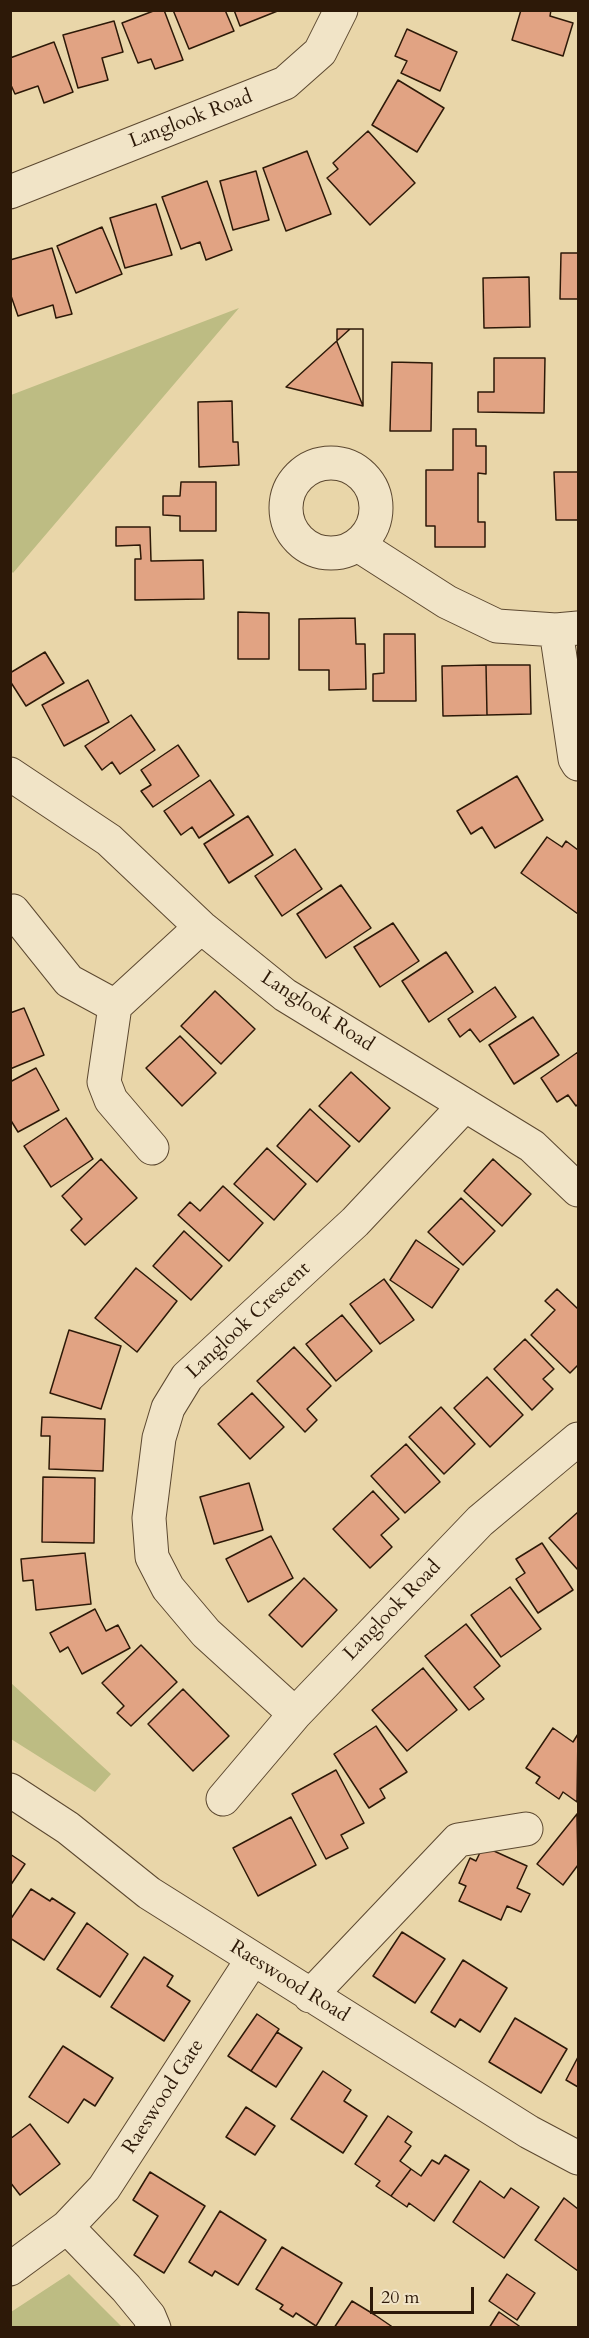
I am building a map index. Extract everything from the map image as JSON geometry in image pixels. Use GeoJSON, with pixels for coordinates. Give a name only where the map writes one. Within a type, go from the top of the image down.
{"type":"FeatureCollection","features":[{"type":"Feature","properties":{"kind":"street","name":"Langlook Road"},"geometry":{"type":"LineString","coordinates":[[10,192],[285,83],[320,52],[341,10]]}},
{"type":"Feature","properties":{"kind":"street"},"geometry":{"type":"LineString","coordinates":[[358,545],[447,602],[497,626],[567,629],[575,759],[579,764]]}},
{"type":"Feature","properties":{"kind":"street","name":"Langlook Road"},"geometry":{"type":"LineString","coordinates":[[10,774],[109,840],[201,927],[285,995],[532,1146],[579,1190]]}},
{"type":"Feature","properties":{"kind":"street"},"geometry":{"type":"LineString","coordinates":[[13,911],[69,981],[115,1006]]}},
{"type":"Feature","properties":{"kind":"street"},"geometry":{"type":"LineString","coordinates":[[152,1148],[111,1100],[104,1082],[115,1006],[201,927]]}},
{"type":"Feature","properties":{"kind":"street","name":"Langlook Crescent"},"geometry":{"type":"LineString","coordinates":[[295,1714],[206,1633],[168,1588],[152,1557],[149,1518],[159,1438],[168,1408],[187,1377],[355,1222],[465,1105]]}},
{"type":"Feature","properties":{"kind":"street","name":"Langlook Road"},"geometry":{"type":"LineString","coordinates":[[223,1799],[295,1714],[480,1521],[579,1438]]}},
{"type":"Feature","properties":{"kind":"street","name":"Raeswood Road"},"geometry":{"type":"LineString","coordinates":[[10,1790],[68,1828],[149,1893],[252,1960],[529,2132],[579,2158]]}},
{"type":"Feature","properties":{"kind":"street"},"geometry":{"type":"LineString","coordinates":[[310,1996],[458,1840],[526,1829]]}},
{"type":"Feature","properties":{"kind":"street","name":"Raeswood Gate"},"geometry":{"type":"LineString","coordinates":[[10,2269],[67,2227],[104,2188],[252,1960]]}},
{"type":"Feature","properties":{"kind":"street"},"geometry":{"type":"LineString","coordinates":[[67,2227],[126,2288],[149,2316],[154,2328]]}},
{"type":"Feature","properties":{"kind":"shaded area"},"geometry":{"type":"Polygon","coordinates":[[[239,308],[13,573],[11,571],[11,395],[239,308]]]}},
{"type":"Feature","properties":{"kind":"shaded area"},"geometry":{"type":"Polygon","coordinates":[[[11,1683],[111,1774],[95,1792],[11,1739],[11,1683]]]}},
{"type":"Feature","properties":{"kind":"shaded area"},"geometry":{"type":"Polygon","coordinates":[[[69,2274],[122,2327],[11,2327],[11,2312],[69,2274]]]}},
{"type":"Feature","properties":{"kind":"building"},"geometry":{"type":"Polygon","coordinates":[[[156,10],[164,10],[183,60],[155,69],[151,59],[138,63],[122,23],[156,10]]]}},
{"type":"Feature","properties":{"kind":"building"},"geometry":{"type":"Polygon","coordinates":[[[173,10],[225,10],[234,31],[189,49],[173,10]]]}},
{"type":"Feature","properties":{"kind":"building"},"geometry":{"type":"Polygon","coordinates":[[[234,10],[280,10],[240,26],[234,10]]]}},
{"type":"Feature","properties":{"kind":"building"},"geometry":{"type":"Polygon","coordinates":[[[521,10],[551,10],[550,16],[573,23],[563,56],[512,40],[521,10]]]}},
{"type":"Feature","properties":{"kind":"building"},"geometry":{"type":"Polygon","coordinates":[[[114,21],[123,52],[102,58],[108,80],[78,88],[63,35],[114,21]]]}},
{"type":"Feature","properties":{"kind":"building"},"geometry":{"type":"Polygon","coordinates":[[[407,29],[457,52],[440,91],[401,73],[407,61],[395,56],[407,29]]]}},
{"type":"Feature","properties":{"kind":"building"},"geometry":{"type":"Polygon","coordinates":[[[54,42],[73,92],[44,103],[38,86],[15,94],[10,83],[10,58],[54,42]]]}},
{"type":"Feature","properties":{"kind":"building"},"geometry":{"type":"Polygon","coordinates":[[[398,80],[444,108],[417,152],[372,125],[398,80]]]}},
{"type":"Feature","properties":{"kind":"building"},"geometry":{"type":"Polygon","coordinates":[[[368,131],[415,183],[370,225],[327,178],[338,169],[333,163],[368,131]]]}},
{"type":"Feature","properties":{"kind":"building"},"geometry":{"type":"Polygon","coordinates":[[[307,151],[331,214],[286,231],[263,168],[307,151]]]}},
{"type":"Feature","properties":{"kind":"building"},"geometry":{"type":"Polygon","coordinates":[[[256,171],[269,220],[233,230],[220,181],[256,171]]]}},
{"type":"Feature","properties":{"kind":"building"},"geometry":{"type":"Polygon","coordinates":[[[207,181],[232,250],[206,260],[200,242],[181,249],[162,197],[207,181]]]}},
{"type":"Feature","properties":{"kind":"building"},"geometry":{"type":"Polygon","coordinates":[[[156,204],[172,255],[125,268],[110,218],[156,204]]]}},
{"type":"Feature","properties":{"kind":"building"},"geometry":{"type":"Polygon","coordinates":[[[102,227],[122,274],[76,293],[57,246],[102,227]]]}},
{"type":"Feature","properties":{"kind":"building"},"geometry":{"type":"Polygon","coordinates":[[[52,248],[72,314],[56,318],[53,305],[18,316],[10,293],[10,260],[52,248]]]}},
{"type":"Feature","properties":{"kind":"building"},"geometry":{"type":"Polygon","coordinates":[[[561,253],[578,253],[578,299],[560,299],[561,253]]]}},
{"type":"Feature","properties":{"kind":"building"},"geometry":{"type":"Polygon","coordinates":[[[529,277],[530,327],[484,328],[483,278],[529,277]]]}},
{"type":"Feature","properties":{"kind":"building"},"geometry":{"type":"Polygon","coordinates":[[[337,329],[363,329],[363,406],[337,342],[337,329]]]}},
{"type":"Feature","properties":{"kind":"building"},"geometry":{"type":"Polygon","coordinates":[[[350,329],[363,329],[363,406],[286,387],[350,329]]]}},
{"type":"Feature","properties":{"kind":"building"},"geometry":{"type":"Polygon","coordinates":[[[494,358],[545,358],[544,413],[478,412],[478,392],[494,392],[494,358]]]}},
{"type":"Feature","properties":{"kind":"building"},"geometry":{"type":"Polygon","coordinates":[[[392,362],[432,363],[431,431],[390,431],[392,362]]]}},
{"type":"Feature","properties":{"kind":"building"},"geometry":{"type":"Polygon","coordinates":[[[232,401],[233,442],[238,442],[239,465],[199,467],[198,402],[232,401]]]}},
{"type":"Feature","properties":{"kind":"building"},"geometry":{"type":"Polygon","coordinates":[[[453,429],[476,429],[476,446],[486,446],[486,474],[478,473],[478,522],[485,522],[485,547],[435,547],[435,526],[426,526],[426,470],[453,470],[453,429]]]}},
{"type":"Feature","properties":{"kind":"building"},"geometry":{"type":"Polygon","coordinates":[[[554,472],[578,472],[578,520],[556,520],[554,472]]]}},
{"type":"Feature","properties":{"kind":"building"},"geometry":{"type":"Polygon","coordinates":[[[181,482],[216,482],[216,531],[180,531],[180,516],[163,515],[163,496],[180,496],[181,482]]]}},
{"type":"Feature","properties":{"kind":"building"},"geometry":{"type":"Polygon","coordinates":[[[116,527],[150,527],[151,561],[203,560],[204,599],[135,600],[135,559],[141,559],[140,545],[116,546],[116,527]]]}},
{"type":"Feature","properties":{"kind":"building"},"geometry":{"type":"Polygon","coordinates":[[[238,612],[269,613],[269,659],[238,659],[238,612]]]}},
{"type":"Feature","properties":{"kind":"building"},"geometry":{"type":"Polygon","coordinates":[[[355,618],[356,644],[365,644],[366,689],[329,690],[329,670],[299,670],[299,619],[355,618]]]}},
{"type":"Feature","properties":{"kind":"building"},"geometry":{"type":"Polygon","coordinates":[[[384,634],[415,634],[416,701],[373,701],[373,674],[384,673],[384,634]]]}},
{"type":"Feature","properties":{"kind":"building"},"geometry":{"type":"Polygon","coordinates":[[[45,652],[64,683],[26,706],[10,681],[10,673],[45,652]]]}},
{"type":"Feature","properties":{"kind":"building"},"geometry":{"type":"Polygon","coordinates":[[[486,665],[530,665],[531,714],[487,715],[486,665]]]}},
{"type":"Feature","properties":{"kind":"building"},"geometry":{"type":"Polygon","coordinates":[[[486,665],[487,715],[443,716],[442,666],[486,665]]]}},
{"type":"Feature","properties":{"kind":"building"},"geometry":{"type":"Polygon","coordinates":[[[88,680],[109,722],[64,746],[42,705],[88,680]]]}},
{"type":"Feature","properties":{"kind":"building"},"geometry":{"type":"Polygon","coordinates":[[[131,715],[155,750],[120,774],[112,762],[102,770],[85,746],[131,715]]]}},
{"type":"Feature","properties":{"kind":"building"},"geometry":{"type":"Polygon","coordinates":[[[178,745],[199,776],[153,807],[141,791],[151,785],[141,770],[178,745]]]}},
{"type":"Feature","properties":{"kind":"building"},"geometry":{"type":"Polygon","coordinates":[[[517,776],[543,820],[495,848],[482,827],[471,834],[457,811],[517,776]]]}},
{"type":"Feature","properties":{"kind":"building"},"geometry":{"type":"Polygon","coordinates":[[[210,780],[234,815],[199,838],[192,827],[181,835],[164,811],[210,780]]]}},
{"type":"Feature","properties":{"kind":"building"},"geometry":{"type":"Polygon","coordinates":[[[248,816],[273,855],[229,883],[204,844],[248,816]]]}},
{"type":"Feature","properties":{"kind":"building"},"geometry":{"type":"Polygon","coordinates":[[[547,837],[562,847],[566,841],[578,850],[578,914],[521,873],[547,837]]]}},
{"type":"Feature","properties":{"kind":"building"},"geometry":{"type":"Polygon","coordinates":[[[295,849],[322,889],[282,916],[255,876],[295,849]]]}},
{"type":"Feature","properties":{"kind":"building"},"geometry":{"type":"Polygon","coordinates":[[[341,885],[371,928],[326,958],[297,914],[341,885]]]}},
{"type":"Feature","properties":{"kind":"building"},"geometry":{"type":"Polygon","coordinates":[[[393,923],[419,961],[380,987],[354,947],[393,923]]]}},
{"type":"Feature","properties":{"kind":"building"},"geometry":{"type":"Polygon","coordinates":[[[446,952],[473,992],[429,1022],[402,981],[446,952]]]}},
{"type":"Feature","properties":{"kind":"building"},"geometry":{"type":"Polygon","coordinates":[[[495,987],[516,1017],[480,1042],[470,1029],[460,1037],[448,1019],[495,987]]]}},
{"type":"Feature","properties":{"kind":"building"},"geometry":{"type":"Polygon","coordinates":[[[215,991],[255,1029],[221,1064],[181,1026],[215,991]]]}},
{"type":"Feature","properties":{"kind":"building"},"geometry":{"type":"Polygon","coordinates":[[[24,1008],[44,1055],[10,1069],[10,1013],[24,1008]]]}},
{"type":"Feature","properties":{"kind":"building"},"geometry":{"type":"Polygon","coordinates":[[[533,1017],[559,1055],[514,1084],[489,1045],[533,1017]]]}},
{"type":"Feature","properties":{"kind":"building"},"geometry":{"type":"Polygon","coordinates":[[[180,1036],[216,1073],[182,1106],[146,1068],[180,1036]]]}},
{"type":"Feature","properties":{"kind":"building"},"geometry":{"type":"Polygon","coordinates":[[[578,1052],[578,1104],[576,1106],[568,1095],[557,1102],[541,1078],[578,1052]]]}},
{"type":"Feature","properties":{"kind":"building"},"geometry":{"type":"Polygon","coordinates":[[[36,1068],[59,1110],[18,1132],[10,1119],[10,1082],[36,1068]]]}},
{"type":"Feature","properties":{"kind":"building"},"geometry":{"type":"Polygon","coordinates":[[[351,1072],[390,1108],[359,1142],[319,1106],[351,1072]]]}},
{"type":"Feature","properties":{"kind":"building"},"geometry":{"type":"Polygon","coordinates":[[[310,1109],[350,1146],[317,1182],[277,1146],[310,1109]]]}},
{"type":"Feature","properties":{"kind":"building"},"geometry":{"type":"Polygon","coordinates":[[[66,1118],[93,1159],[51,1187],[24,1146],[66,1118]]]}},
{"type":"Feature","properties":{"kind":"building"},"geometry":{"type":"Polygon","coordinates":[[[267,1148],[306,1184],[274,1220],[234,1184],[267,1148]]]}},
{"type":"Feature","properties":{"kind":"building"},"geometry":{"type":"Polygon","coordinates":[[[101,1159],[137,1198],[85,1245],[71,1230],[82,1219],[62,1196],[101,1159]]]}},
{"type":"Feature","properties":{"kind":"building"},"geometry":{"type":"Polygon","coordinates":[[[493,1159],[531,1194],[502,1226],[464,1191],[493,1159]]]}},
{"type":"Feature","properties":{"kind":"building"},"geometry":{"type":"Polygon","coordinates":[[[223,1186],[263,1223],[229,1261],[178,1215],[190,1202],[200,1211],[223,1186]]]}},
{"type":"Feature","properties":{"kind":"building"},"geometry":{"type":"Polygon","coordinates":[[[461,1198],[495,1231],[463,1265],[428,1232],[461,1198]]]}},
{"type":"Feature","properties":{"kind":"building"},"geometry":{"type":"Polygon","coordinates":[[[184,1231],[222,1266],[191,1300],[153,1266],[184,1231]]]}},
{"type":"Feature","properties":{"kind":"building"},"geometry":{"type":"Polygon","coordinates":[[[416,1240],[459,1269],[432,1308],[390,1280],[416,1240]]]}},
{"type":"Feature","properties":{"kind":"building"},"geometry":{"type":"Polygon","coordinates":[[[136,1268],[177,1301],[137,1352],[95,1318],[136,1268]]]}},
{"type":"Feature","properties":{"kind":"building"},"geometry":{"type":"Polygon","coordinates":[[[384,1279],[414,1320],[380,1344],[350,1304],[384,1279]]]}},
{"type":"Feature","properties":{"kind":"building"},"geometry":{"type":"Polygon","coordinates":[[[557,1289],[578,1309],[578,1365],[570,1373],[531,1335],[555,1310],[545,1301],[557,1289]]]}},
{"type":"Feature","properties":{"kind":"building"},"geometry":{"type":"Polygon","coordinates":[[[342,1315],[372,1351],[336,1381],[306,1344],[342,1315]]]}},
{"type":"Feature","properties":{"kind":"building"},"geometry":{"type":"Polygon","coordinates":[[[69,1330],[121,1346],[101,1409],[50,1393],[69,1330]]]}},
{"type":"Feature","properties":{"kind":"building"},"geometry":{"type":"Polygon","coordinates":[[[525,1339],[554,1369],[543,1379],[553,1389],[532,1410],[494,1369],[525,1339]]]}},
{"type":"Feature","properties":{"kind":"building"},"geometry":{"type":"Polygon","coordinates":[[[294,1347],[331,1386],[307,1409],[317,1420],[305,1432],[257,1381],[294,1347]]]}},
{"type":"Feature","properties":{"kind":"building"},"geometry":{"type":"Polygon","coordinates":[[[487,1377],[523,1415],[490,1447],[454,1408],[487,1377]]]}},
{"type":"Feature","properties":{"kind":"building"},"geometry":{"type":"Polygon","coordinates":[[[252,1393],[284,1427],[250,1459],[218,1424],[252,1393]]]}},
{"type":"Feature","properties":{"kind":"building"},"geometry":{"type":"Polygon","coordinates":[[[441,1407],[475,1444],[444,1474],[409,1437],[441,1407]]]}},
{"type":"Feature","properties":{"kind":"building"},"geometry":{"type":"Polygon","coordinates":[[[42,1417],[105,1419],[103,1471],[49,1469],[50,1436],[41,1436],[42,1417]]]}},
{"type":"Feature","properties":{"kind":"building"},"geometry":{"type":"Polygon","coordinates":[[[406,1444],[440,1482],[405,1513],[371,1476],[406,1444]]]}},
{"type":"Feature","properties":{"kind":"building"},"geometry":{"type":"Polygon","coordinates":[[[43,1477],[95,1478],[94,1543],[42,1542],[43,1477]]]}},
{"type":"Feature","properties":{"kind":"building"},"geometry":{"type":"Polygon","coordinates":[[[249,1483],[263,1530],[214,1544],[200,1497],[249,1483]]]}},
{"type":"Feature","properties":{"kind":"building"},"geometry":{"type":"Polygon","coordinates":[[[373,1491],[399,1519],[381,1535],[392,1547],[370,1568],[333,1529],[373,1491]]]}},
{"type":"Feature","properties":{"kind":"building"},"geometry":{"type":"Polygon","coordinates":[[[578,1512],[578,1570],[549,1538],[578,1512]]]}},
{"type":"Feature","properties":{"kind":"building"},"geometry":{"type":"Polygon","coordinates":[[[271,1536],[293,1578],[248,1602],[226,1559],[271,1536]]]}},
{"type":"Feature","properties":{"kind":"building"},"geometry":{"type":"Polygon","coordinates":[[[542,1543],[573,1590],[538,1613],[516,1579],[525,1573],[516,1559],[542,1543]]]}},
{"type":"Feature","properties":{"kind":"building"},"geometry":{"type":"Polygon","coordinates":[[[85,1553],[91,1604],[36,1610],[33,1580],[23,1581],[21,1559],[85,1553]]]}},
{"type":"Feature","properties":{"kind":"building"},"geometry":{"type":"Polygon","coordinates":[[[304,1578],[337,1610],[302,1647],[269,1615],[304,1578]]]}},
{"type":"Feature","properties":{"kind":"building"},"geometry":{"type":"Polygon","coordinates":[[[510,1587],[541,1629],[501,1657],[471,1615],[510,1587]]]}},
{"type":"Feature","properties":{"kind":"building"},"geometry":{"type":"Polygon","coordinates":[[[95,1609],[106,1631],[118,1625],[130,1648],[82,1674],[68,1647],[60,1652],[50,1633],[95,1609]]]}},
{"type":"Feature","properties":{"kind":"building"},"geometry":{"type":"Polygon","coordinates":[[[466,1624],[500,1666],[474,1687],[484,1699],[469,1710],[425,1656],[466,1624]]]}},
{"type":"Feature","properties":{"kind":"building"},"geometry":{"type":"Polygon","coordinates":[[[141,1645],[177,1682],[131,1726],[117,1713],[124,1706],[102,1683],[141,1645]]]}},
{"type":"Feature","properties":{"kind":"building"},"geometry":{"type":"Polygon","coordinates":[[[423,1668],[457,1710],[407,1751],[372,1710],[423,1668]]]}},
{"type":"Feature","properties":{"kind":"building"},"geometry":{"type":"Polygon","coordinates":[[[183,1689],[229,1736],[193,1771],[148,1724],[183,1689]]]}},
{"type":"Feature","properties":{"kind":"building"},"geometry":{"type":"Polygon","coordinates":[[[376,1726],[407,1772],[380,1789],[385,1798],[369,1808],[334,1754],[376,1726]]]}},
{"type":"Feature","properties":{"kind":"building"},"geometry":{"type":"Polygon","coordinates":[[[553,1728],[573,1742],[578,1734],[577,1802],[563,1792],[559,1799],[536,1783],[540,1777],[526,1768],[553,1728]]]}},
{"type":"Feature","properties":{"kind":"building"},"geometry":{"type":"Polygon","coordinates":[[[336,1770],[364,1823],[341,1835],[348,1848],[326,1859],[292,1794],[336,1770]]]}},
{"type":"Feature","properties":{"kind":"building"},"geometry":{"type":"Polygon","coordinates":[[[577,1814],[578,1865],[563,1885],[537,1864],[577,1814]]]}},
{"type":"Feature","properties":{"kind":"building"},"geometry":{"type":"Polygon","coordinates":[[[291,1817],[316,1865],[258,1896],[233,1848],[291,1817]]]}},
{"type":"Feature","properties":{"kind":"building"},"geometry":{"type":"Polygon","coordinates":[[[483,1846],[527,1866],[517,1888],[530,1894],[521,1912],[507,1906],[501,1920],[459,1901],[466,1886],[459,1883],[470,1858],[476,1861],[483,1846]]]}},
{"type":"Feature","properties":{"kind":"building"},"geometry":{"type":"Polygon","coordinates":[[[10,1854],[25,1864],[10,1886],[10,1854]]]}},
{"type":"Feature","properties":{"kind":"building"},"geometry":{"type":"Polygon","coordinates":[[[31,1889],[50,1901],[52,1898],[75,1913],[44,1960],[10,1938],[10,1920],[31,1889]]]}},
{"type":"Feature","properties":{"kind":"building"},"geometry":{"type":"Polygon","coordinates":[[[87,1923],[128,1954],[100,1997],[57,1969],[87,1923]]]}},
{"type":"Feature","properties":{"kind":"building"},"geometry":{"type":"Polygon","coordinates":[[[402,1932],[445,1959],[415,2003],[373,1976],[402,1932]]]}},
{"type":"Feature","properties":{"kind":"building"},"geometry":{"type":"Polygon","coordinates":[[[144,1957],[173,1976],[167,1986],[190,2001],[164,2041],[111,2007],[144,1957]]]}},
{"type":"Feature","properties":{"kind":"building"},"geometry":{"type":"Polygon","coordinates":[[[463,1960],[507,1988],[480,2032],[460,2019],[455,2027],[431,2012],[463,1960]]]}},
{"type":"Feature","properties":{"kind":"building"},"geometry":{"type":"Polygon","coordinates":[[[257,2014],[279,2029],[251,2071],[228,2056],[257,2014]]]}},
{"type":"Feature","properties":{"kind":"building"},"geometry":{"type":"Polygon","coordinates":[[[515,2018],[567,2049],[541,2093],[489,2062],[515,2018]]]}},
{"type":"Feature","properties":{"kind":"building"},"geometry":{"type":"Polygon","coordinates":[[[277,2032],[302,2048],[276,2087],[251,2071],[277,2032]]]}},
{"type":"Feature","properties":{"kind":"building"},"geometry":{"type":"Polygon","coordinates":[[[63,2046],[113,2078],[95,2106],[84,2099],[68,2123],[29,2097],[63,2046]]]}},
{"type":"Feature","properties":{"kind":"building"},"geometry":{"type":"Polygon","coordinates":[[[578,2057],[578,2087],[566,2080],[578,2057]]]}},
{"type":"Feature","properties":{"kind":"building"},"geometry":{"type":"Polygon","coordinates":[[[323,2071],[351,2090],[344,2101],[367,2116],[343,2153],[291,2119],[323,2071]]]}},
{"type":"Feature","properties":{"kind":"building"},"geometry":{"type":"Polygon","coordinates":[[[246,2107],[275,2126],[255,2155],[226,2137],[246,2107]]]}},
{"type":"Feature","properties":{"kind":"building"},"geometry":{"type":"Polygon","coordinates":[[[388,2116],[412,2132],[405,2142],[411,2146],[400,2161],[411,2169],[391,2196],[376,2186],[380,2181],[355,2164],[388,2116]]]}},
{"type":"Feature","properties":{"kind":"building"},"geometry":{"type":"Polygon","coordinates":[[[30,2124],[60,2164],[20,2195],[10,2182],[10,2139],[30,2124]]]}},
{"type":"Feature","properties":{"kind":"building"},"geometry":{"type":"Polygon","coordinates":[[[445,2155],[469,2170],[434,2221],[409,2203],[407,2207],[391,2196],[411,2169],[421,2176],[432,2160],[439,2164],[445,2155]]]}},
{"type":"Feature","properties":{"kind":"building"},"geometry":{"type":"Polygon","coordinates":[[[150,2172],[205,2206],[164,2273],[134,2255],[158,2216],[133,2200],[150,2172]]]}},
{"type":"Feature","properties":{"kind":"building"},"geometry":{"type":"Polygon","coordinates":[[[480,2181],[504,2198],[511,2188],[539,2207],[504,2258],[453,2222],[480,2181]]]}},
{"type":"Feature","properties":{"kind":"building"},"geometry":{"type":"Polygon","coordinates":[[[564,2198],[578,2209],[578,2271],[535,2240],[564,2198]]]}},
{"type":"Feature","properties":{"kind":"building"},"geometry":{"type":"Polygon","coordinates":[[[220,2211],[266,2240],[238,2285],[215,2271],[212,2276],[189,2262],[220,2211]]]}},
{"type":"Feature","properties":{"kind":"building"},"geometry":{"type":"Polygon","coordinates":[[[282,2247],[342,2283],[316,2326],[296,2313],[293,2317],[280,2309],[283,2305],[256,2289],[282,2247]]]}},
{"type":"Feature","properties":{"kind":"building"},"geometry":{"type":"Polygon","coordinates":[[[507,2274],[535,2293],[517,2320],[489,2301],[507,2274]]]}},
{"type":"Feature","properties":{"kind":"building"},"geometry":{"type":"Polygon","coordinates":[[[352,2301],[375,2315],[394,2328],[334,2328],[352,2301]]]}},
{"type":"Feature","properties":{"kind":"building"},"geometry":{"type":"Polygon","coordinates":[[[499,2312],[522,2328],[489,2328],[499,2312]]]}}]}
